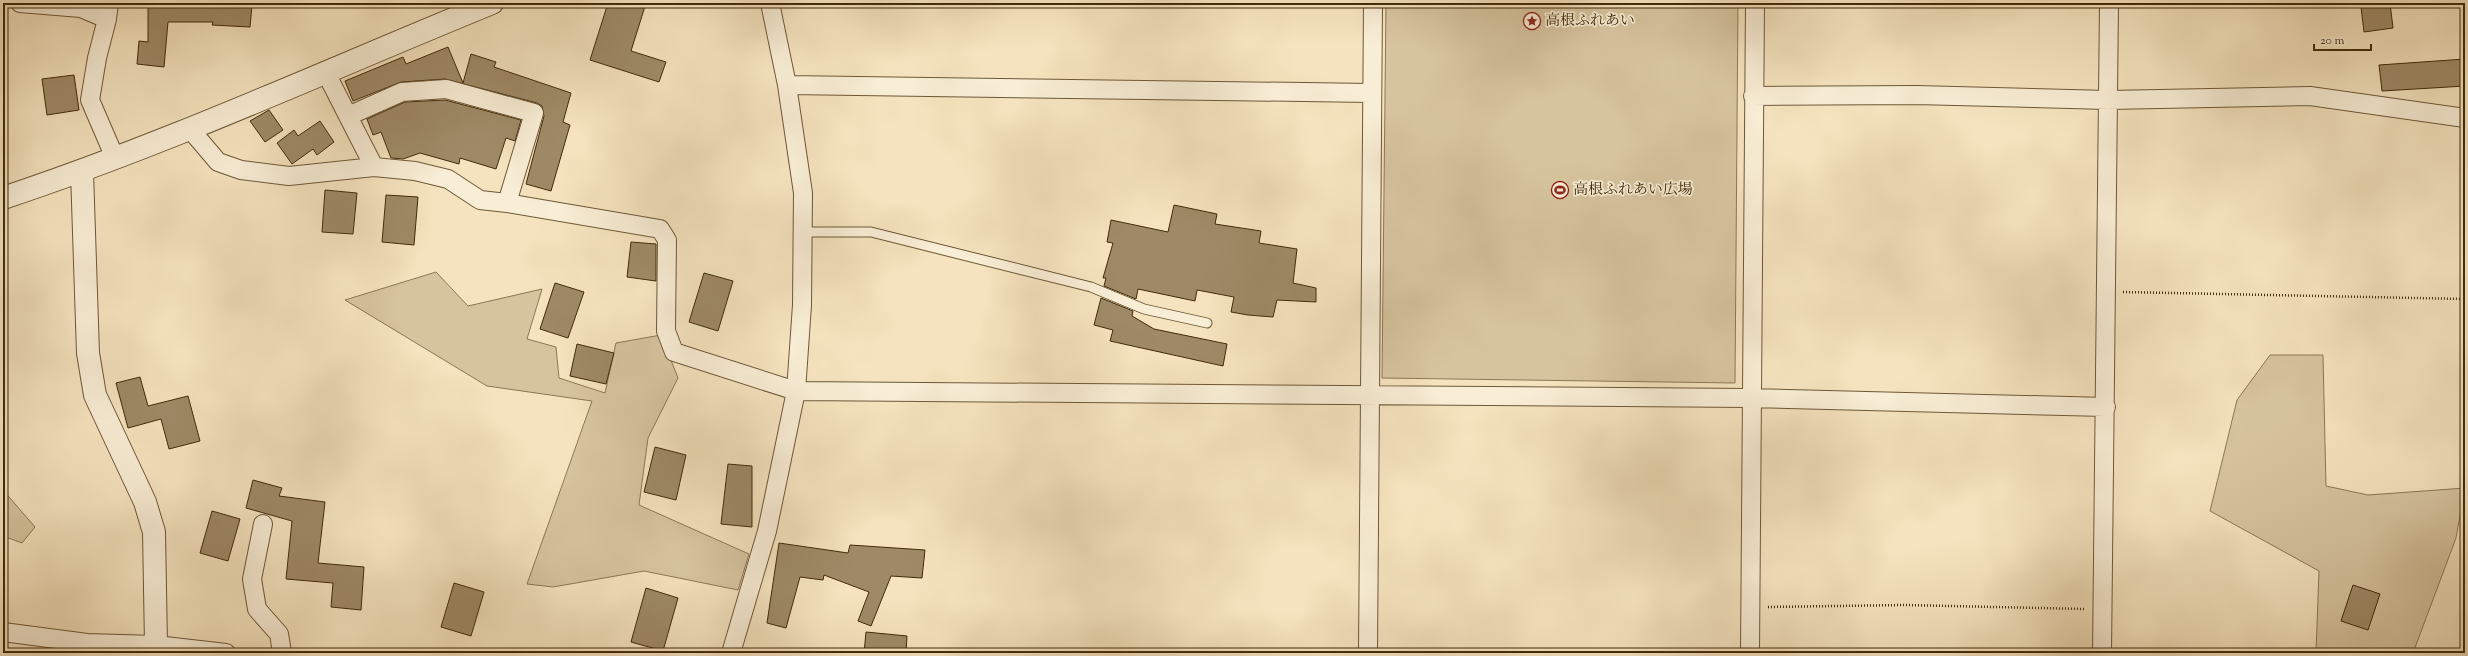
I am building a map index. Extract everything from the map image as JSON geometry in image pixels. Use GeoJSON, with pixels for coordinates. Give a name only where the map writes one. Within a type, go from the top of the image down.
{"type":"FeatureCollection","features":[{"type":"Feature","properties":{"kind":"street"},"geometry":{"type":"LineString","coordinates":[[20,3],[108,11],[97,58],[90,100],[115,158]]}},
{"type":"Feature","properties":{"kind":"street"},"geometry":{"type":"LineString","coordinates":[[3,198],[82,172],[190,129],[325,71],[492,3]]}},
{"type":"Feature","properties":{"kind":"street"},"geometry":{"type":"LineString","coordinates":[[731,653],[767,530],[796,391],[802,305],[803,193],[786,85],[770,3]]}},
{"type":"Feature","properties":{"kind":"street"},"geometry":{"type":"LineString","coordinates":[[1368,653],[1371,93],[1373,3]]}},
{"type":"Feature","properties":{"kind":"street"},"geometry":{"type":"LineString","coordinates":[[1750,653],[1755,3]]}},
{"type":"Feature","properties":{"kind":"street"},"geometry":{"type":"LineString","coordinates":[[2102,653],[2106,407],[2105,291],[2109,3]]}},
{"type":"Feature","properties":{"kind":"street"},"geometry":{"type":"LineString","coordinates":[[325,71],[374,167]]}},
{"type":"Feature","properties":{"kind":"street"},"geometry":{"type":"LineString","coordinates":[[786,85],[1371,93]]}},
{"type":"Feature","properties":{"kind":"street"},"geometry":{"type":"LineString","coordinates":[[348,116],[402,92],[446,89],[534,113],[507,203]]}},
{"type":"Feature","properties":{"kind":"street"},"geometry":{"type":"LineString","coordinates":[[1754,96],[1916,95],[2108,100],[2310,96],[2465,118]]}},
{"type":"Feature","properties":{"kind":"street"},"geometry":{"type":"LineString","coordinates":[[190,129],[218,162],[241,170],[289,176],[374,167],[415,171],[448,179],[480,200],[507,203],[660,229],[667,240],[666,331],[674,352],[796,391],[1751,398],[2106,407]]}},
{"type":"Feature","properties":{"kind":"street"},"geometry":{"type":"LineString","coordinates":[[82,172],[88,353],[95,395],[145,502],[154,532],[156,649]]}},
{"type":"Feature","properties":{"kind":"street"},"geometry":{"type":"LineString","coordinates":[[263,524],[252,579],[257,609],[279,634],[282,653]]}},
{"type":"Feature","properties":{"kind":"street"},"geometry":{"type":"LineString","coordinates":[[3,632],[87,643],[226,653]]}},
{"type":"Feature","properties":{"kind":"lane"},"geometry":{"type":"LineString","coordinates":[[803,232],[871,232],[1091,287],[1144,309],[1207,323]]}},
{"type":"Feature","properties":{"kind":"path"},"geometry":{"type":"LineString","coordinates":[[2105,291],[2465,299]]}},
{"type":"Feature","properties":{"kind":"path"},"geometry":{"type":"LineString","coordinates":[[1751,608],[1905,605],[2103,609]]}},
{"type":"Feature","properties":{"kind":"shaded area","name":"高根ふれあい広場"},"geometry":{"type":"Polygon","coordinates":[[[1386,3],[1738,3],[1735,383],[1382,378],[1386,3]]]}},
{"type":"Feature","properties":{"kind":"shaded area"},"geometry":{"type":"Polygon","coordinates":[[[436,272],[468,306],[542,289],[527,339],[556,347],[559,378],[605,393],[616,343],[661,335],[678,378],[648,438],[639,505],[749,554],[738,590],[644,571],[553,587],[527,584],[592,401],[487,386],[345,300],[436,272]]]}},
{"type":"Feature","properties":{"kind":"shaded area"},"geometry":{"type":"Polygon","coordinates":[[[2270,355],[2323,355],[2326,486],[2368,495],[2465,488],[2456,538],[2413,653],[2316,653],[2319,571],[2210,511],[2237,400],[2270,355]]]}},
{"type":"Feature","properties":{"kind":"shaded area"},"geometry":{"type":"Polygon","coordinates":[[[3,490],[35,527],[22,543],[3,536],[3,490]]]}},
{"type":"Feature","properties":{"kind":"building"},"geometry":{"type":"Polygon","coordinates":[[[148,3],[252,5],[250,27],[212,25],[213,22],[168,22],[164,67],[137,64],[139,41],[148,42],[148,3]]]}},
{"type":"Feature","properties":{"kind":"building"},"geometry":{"type":"Polygon","coordinates":[[[608,3],[646,3],[631,51],[666,62],[659,82],[590,60],[608,3]]]}},
{"type":"Feature","properties":{"kind":"building"},"geometry":{"type":"Polygon","coordinates":[[[2390,3],[2393,28],[2364,32],[2361,7],[2390,3]]]}},
{"type":"Feature","properties":{"kind":"building"},"geometry":{"type":"Polygon","coordinates":[[[448,47],[463,83],[471,54],[496,62],[494,67],[571,93],[563,122],[570,125],[551,191],[526,184],[544,116],[542,106],[537,103],[445,79],[401,82],[353,101],[345,81],[403,57],[406,64],[448,47]]]}},
{"type":"Feature","properties":{"kind":"building"},"geometry":{"type":"Polygon","coordinates":[[[2465,59],[2465,86],[2382,91],[2379,65],[2465,59]]]}},
{"type":"Feature","properties":{"kind":"building"},"geometry":{"type":"Polygon","coordinates":[[[74,75],[79,110],[47,115],[42,79],[74,75]]]}},
{"type":"Feature","properties":{"kind":"building"},"geometry":{"type":"Polygon","coordinates":[[[445,100],[521,120],[515,141],[506,138],[496,169],[460,158],[459,164],[420,153],[403,159],[391,158],[381,132],[373,135],[367,119],[405,102],[445,100]]]}},
{"type":"Feature","properties":{"kind":"building"},"geometry":{"type":"Polygon","coordinates":[[[269,110],[283,130],[265,142],[250,121],[269,110]]]}},
{"type":"Feature","properties":{"kind":"building"},"geometry":{"type":"Polygon","coordinates":[[[320,121],[334,142],[317,155],[313,149],[292,164],[277,143],[294,130],[298,136],[320,121]]]}},
{"type":"Feature","properties":{"kind":"building"},"geometry":{"type":"Polygon","coordinates":[[[325,190],[357,193],[353,234],[322,232],[325,190]]]}},
{"type":"Feature","properties":{"kind":"building"},"geometry":{"type":"Polygon","coordinates":[[[386,195],[418,197],[414,245],[382,242],[386,195]]]}},
{"type":"Feature","properties":{"kind":"building"},"geometry":{"type":"Polygon","coordinates":[[[1174,205],[1217,214],[1215,224],[1261,231],[1259,243],[1297,249],[1293,283],[1316,288],[1316,302],[1277,300],[1273,317],[1231,312],[1234,297],[1197,290],[1195,301],[1138,289],[1136,299],[1104,286],[1106,278],[1103,278],[1113,243],[1107,242],[1111,220],[1168,232],[1174,205]]]}},
{"type":"Feature","properties":{"kind":"building"},"geometry":{"type":"Polygon","coordinates":[[[631,242],[656,244],[656,281],[627,277],[631,242]]]}},
{"type":"Feature","properties":{"kind":"building"},"geometry":{"type":"Polygon","coordinates":[[[704,273],[733,281],[718,331],[689,322],[704,273]]]}},
{"type":"Feature","properties":{"kind":"building"},"geometry":{"type":"Polygon","coordinates":[[[555,283],[584,292],[568,338],[540,329],[555,283]]]}},
{"type":"Feature","properties":{"kind":"building"},"geometry":{"type":"Polygon","coordinates":[[[1101,298],[1133,311],[1132,316],[1154,329],[1227,344],[1223,366],[1110,341],[1113,330],[1094,325],[1101,298]]]}},
{"type":"Feature","properties":{"kind":"building"},"geometry":{"type":"Polygon","coordinates":[[[577,344],[614,353],[606,384],[570,376],[577,344]]]}},
{"type":"Feature","properties":{"kind":"building"},"geometry":{"type":"Polygon","coordinates":[[[140,377],[148,406],[188,396],[200,441],[169,449],[161,419],[128,428],[116,383],[140,377]]]}},
{"type":"Feature","properties":{"kind":"building"},"geometry":{"type":"Polygon","coordinates":[[[655,447],[686,455],[676,500],[644,492],[655,447]]]}},
{"type":"Feature","properties":{"kind":"building"},"geometry":{"type":"Polygon","coordinates":[[[728,464],[752,466],[752,527],[721,524],[728,464]]]}},
{"type":"Feature","properties":{"kind":"building"},"geometry":{"type":"Polygon","coordinates":[[[253,480],[282,488],[279,496],[325,502],[318,563],[364,567],[361,610],[331,607],[333,583],[286,579],[292,521],[246,508],[253,480]]]}},
{"type":"Feature","properties":{"kind":"building"},"geometry":{"type":"Polygon","coordinates":[[[212,511],[240,519],[228,561],[200,553],[212,511]]]}},
{"type":"Feature","properties":{"kind":"building"},"geometry":{"type":"Polygon","coordinates":[[[779,543],[848,553],[850,545],[925,550],[922,578],[891,576],[871,626],[858,621],[869,592],[824,575],[823,580],[800,577],[786,628],[767,623],[779,543]]]}},
{"type":"Feature","properties":{"kind":"building"},"geometry":{"type":"Polygon","coordinates":[[[454,583],[484,592],[471,636],[441,627],[454,583]]]}},
{"type":"Feature","properties":{"kind":"building"},"geometry":{"type":"Polygon","coordinates":[[[2353,585],[2380,594],[2368,630],[2341,621],[2353,585]]]}},
{"type":"Feature","properties":{"kind":"building"},"geometry":{"type":"Polygon","coordinates":[[[646,588],[678,598],[663,651],[631,642],[646,588]]]}},
{"type":"Feature","properties":{"kind":"building"},"geometry":{"type":"Polygon","coordinates":[[[866,632],[907,636],[906,653],[864,653],[866,632]]]}},
{"type":"Feature","properties":{"kind":"place","name":"高根ふれあい"},"geometry":{"type":"Point","coordinates":[1532,21]}},
{"type":"Feature","properties":{"kind":"place","name":"高根ふれあい広場"},"geometry":{"type":"Point","coordinates":[1560,190]}}]}
